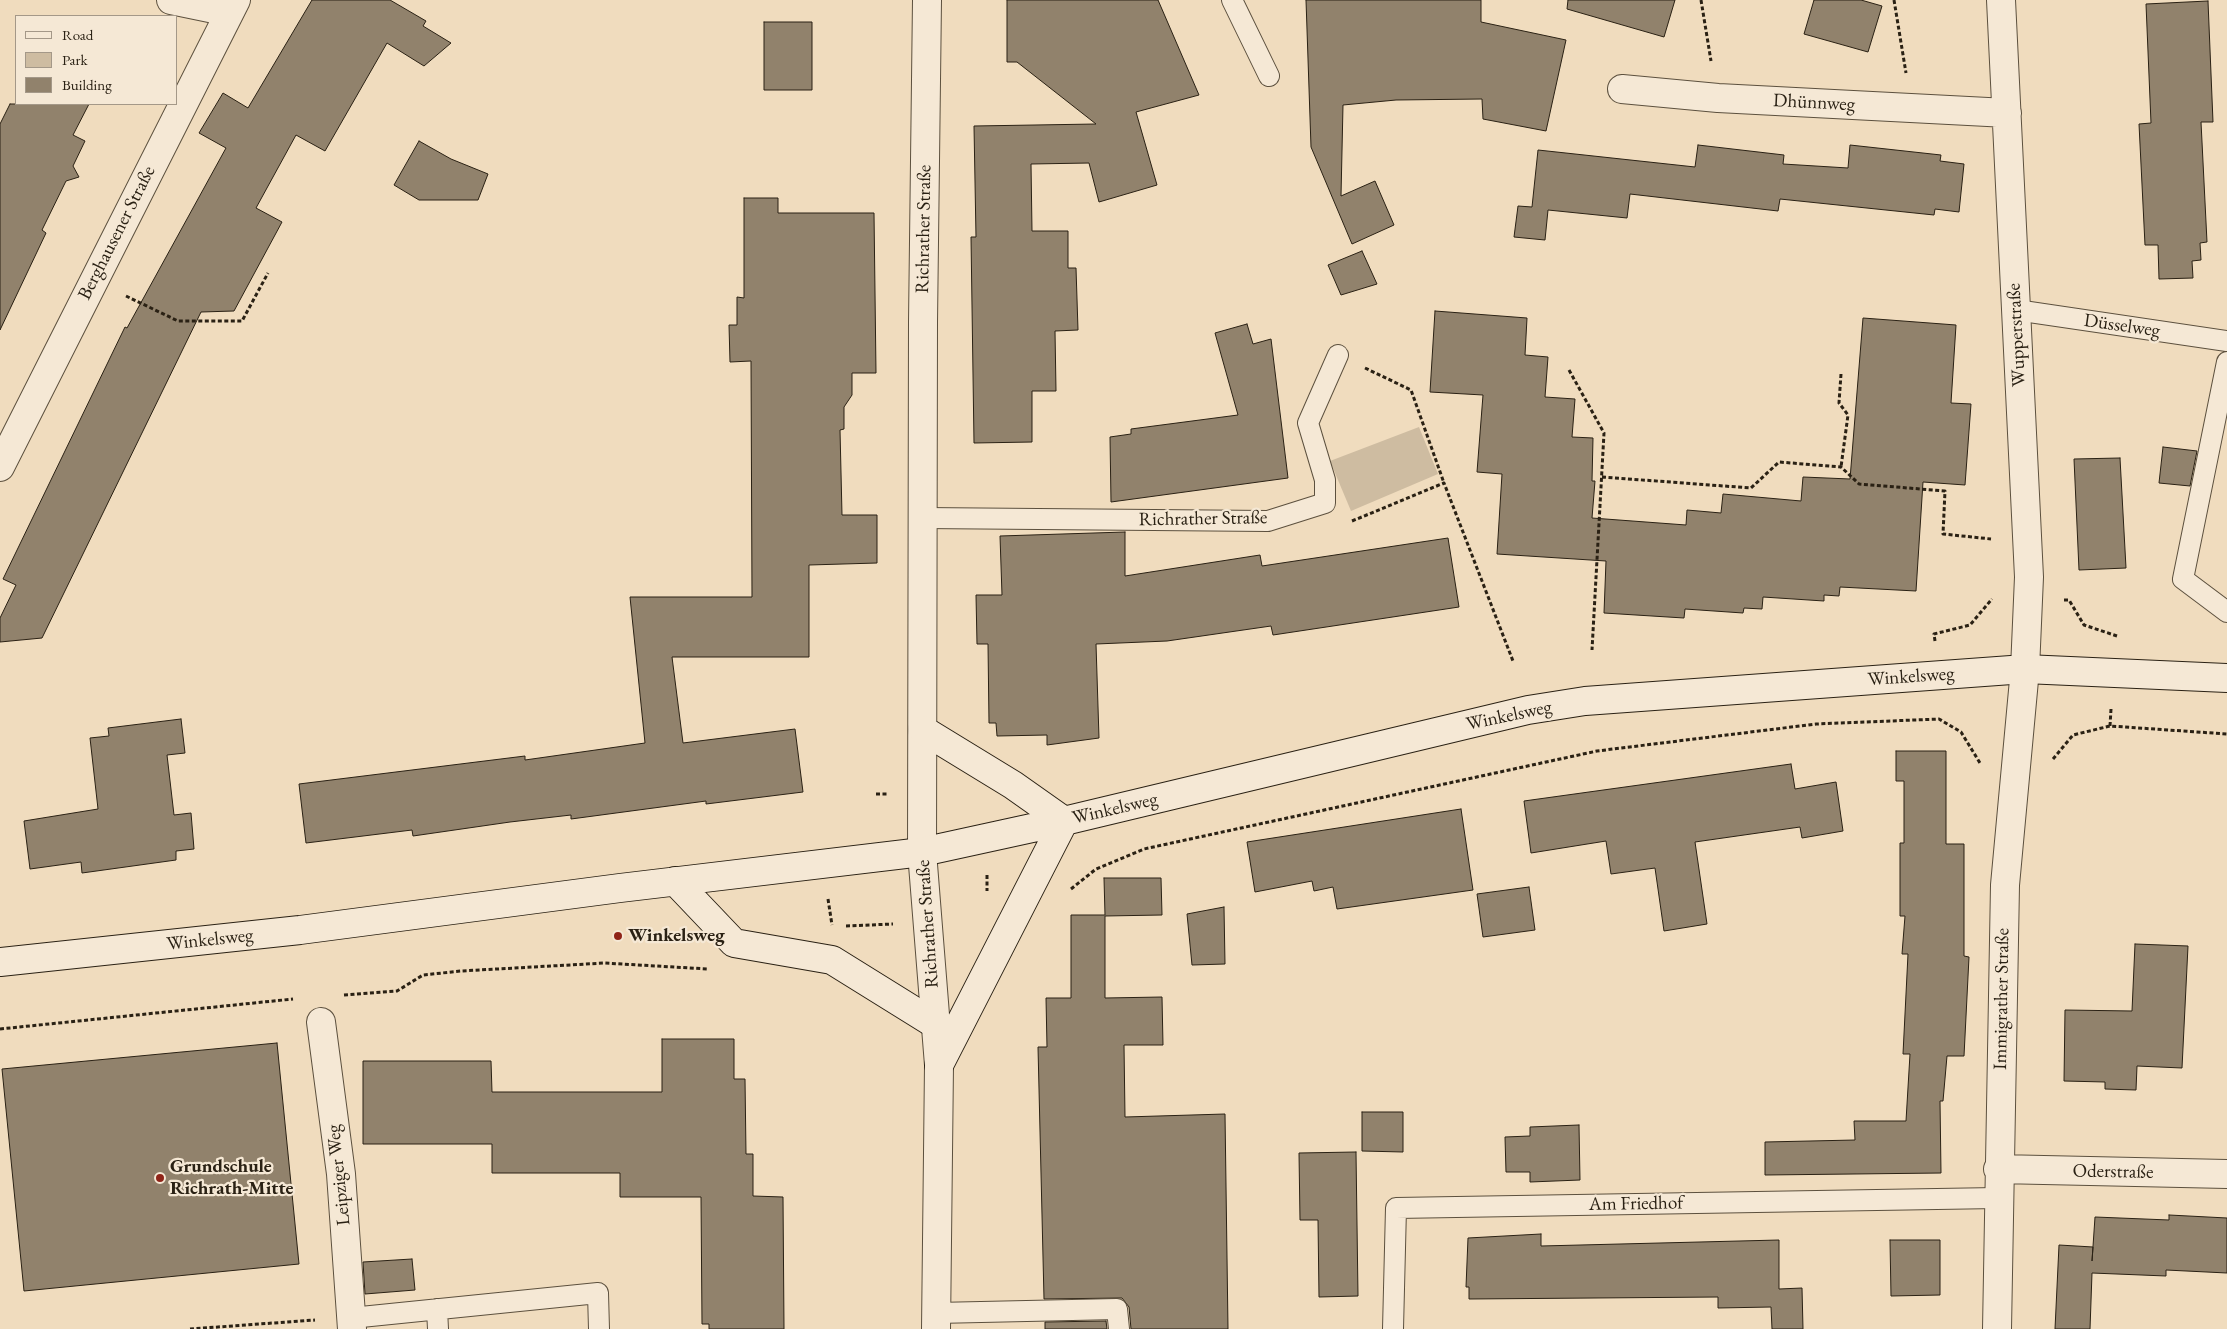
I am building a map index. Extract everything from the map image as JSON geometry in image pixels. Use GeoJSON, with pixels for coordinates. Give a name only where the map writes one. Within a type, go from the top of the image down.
{"type":"FeatureCollection","features":[{"type":"Feature","properties":{"kind":"street"},"geometry":{"type":"LineString","coordinates":[[171,0],[232,6]]}},
{"type":"Feature","properties":{"kind":"street","name":"Richrather Straße"},"geometry":{"type":"LineString","coordinates":[[926,0],[922,852],[939,1065],[936,1321]]}},
{"type":"Feature","properties":{"kind":"street","name":"Wupperstraße"},"geometry":{"type":"LineString","coordinates":[[2001,0],[2029,577],[2025,669]]}},
{"type":"Feature","properties":{"kind":"street","name":"Berghausener Straße"},"geometry":{"type":"LineString","coordinates":[[0,467],[232,6]]}},
{"type":"Feature","properties":{"kind":"street","name":"Dhünnweg"},"geometry":{"type":"LineString","coordinates":[[1622,89],[1718,98],[2007,113]]}},
{"type":"Feature","properties":{"kind":"street","name":"Winkelsweg"},"geometry":{"type":"LineString","coordinates":[[0,962],[300,930],[675,881],[922,852],[1064,821],[1528,710],[1585,701],[2025,669],[2227,678]]}},
{"type":"Feature","properties":{"kind":"street","name":"Immigrather Straße"},"geometry":{"type":"LineString","coordinates":[[1997,1329],[1998,1169],[2005,885],[2025,669]]}},
{"type":"Feature","properties":{"kind":"street"},"geometry":{"type":"LineString","coordinates":[[922,730],[1013,785],[1064,821],[939,1065]]}},
{"type":"Feature","properties":{"kind":"street"},"geometry":{"type":"LineString","coordinates":[[675,881],[734,943],[832,960],[935,1024]]}},
{"type":"Feature","properties":{"kind":"street","name":"Leipziger Weg"},"geometry":{"type":"LineString","coordinates":[[321,1022],[341,1174],[351,1323]]}},
{"type":"Feature","properties":{"kind":"street","name":"Oderstraße"},"geometry":{"type":"LineString","coordinates":[[1998,1169],[2227,1174]]}},
{"type":"Feature","properties":{"kind":"lane"},"geometry":{"type":"LineString","coordinates":[[1232,0],[1269,76]]}},
{"type":"Feature","properties":{"kind":"lane","name":"Düsselweg"},"geometry":{"type":"LineString","coordinates":[[2016,310],[2227,341]]}},
{"type":"Feature","properties":{"kind":"lane"},"geometry":{"type":"LineString","coordinates":[[1325,503],[1325,480],[1308,423],[1338,355]]}},
{"type":"Feature","properties":{"kind":"lane"},"geometry":{"type":"LineString","coordinates":[[2227,362],[2183,580],[2227,612]]}},
{"type":"Feature","properties":{"kind":"lane","name":"Richrather Straße"},"geometry":{"type":"LineString","coordinates":[[923,518],[1268,521],[1325,503]]}},
{"type":"Feature","properties":{"kind":"lane","name":"Am Friedhof"},"geometry":{"type":"LineString","coordinates":[[1393,1329],[1396,1208],[1998,1198]]}},
{"type":"Feature","properties":{"kind":"lane"},"geometry":{"type":"LineString","coordinates":[[351,1323],[437,1309],[598,1293],[599,1329]]}},
{"type":"Feature","properties":{"kind":"lane"},"geometry":{"type":"LineString","coordinates":[[437,1309],[438,1329]]}},
{"type":"Feature","properties":{"kind":"lane"},"geometry":{"type":"LineString","coordinates":[[936,1321],[1117,1309],[1119,1329]]}},
{"type":"Feature","properties":{"kind":"path"},"geometry":{"type":"LineString","coordinates":[[1701,0],[1718,98]]}},
{"type":"Feature","properties":{"kind":"path"},"geometry":{"type":"LineString","coordinates":[[1894,0],[1912,108]]}},
{"type":"Feature","properties":{"kind":"path"},"geometry":{"type":"LineString","coordinates":[[93,280],[178,321],[242,321],[268,273]]}},
{"type":"Feature","properties":{"kind":"path"},"geometry":{"type":"LineString","coordinates":[[1338,355],[1411,390],[1444,483],[1513,661]]}},
{"type":"Feature","properties":{"kind":"path"},"geometry":{"type":"LineString","coordinates":[[1569,370],[1604,433],[1592,650]]}},
{"type":"Feature","properties":{"kind":"path"},"geometry":{"type":"LineString","coordinates":[[1841,374],[1839,403],[1848,415],[1841,467]]}},
{"type":"Feature","properties":{"kind":"path"},"geometry":{"type":"LineString","coordinates":[[1602,477],[1751,488],[1779,462],[1841,467],[1859,484],[1945,491],[1943,534],[1994,539]]}},
{"type":"Feature","properties":{"kind":"path"},"geometry":{"type":"LineString","coordinates":[[1325,503],[1350,522],[1444,483]]}},
{"type":"Feature","properties":{"kind":"path"},"geometry":{"type":"LineString","coordinates":[[1067,892],[1096,869],[1144,849],[1597,751],[1816,724],[1939,719]]}},
{"type":"Feature","properties":{"kind":"path"},"geometry":{"type":"LineString","coordinates":[[2110,726],[2227,734]]}},
{"type":"Feature","properties":{"kind":"path"},"geometry":{"type":"LineString","coordinates":[[338,995],[397,991],[423,975],[461,971],[606,963],[714,969]]}},
{"type":"Feature","properties":{"kind":"path"},"geometry":{"type":"LineString","coordinates":[[0,1028],[298,999]]}},
{"type":"Feature","properties":{"kind":"path"},"geometry":{"type":"LineString","coordinates":[[190,1329],[316,1320]]}},
{"type":"Feature","properties":{"kind":"green space"},"geometry":{"type":"Polygon","coordinates":[[[1419,427],[1438,474],[1351,511],[1330,461],[1419,427]]]}},
{"type":"Feature","properties":{"kind":"building"},"geometry":{"type":"Polygon","coordinates":[[[312,0],[390,0],[426,21],[423,26],[451,43],[424,66],[387,43],[325,151],[296,135],[256,208],[282,222],[234,311],[201,312],[42,638],[0,642],[0,618],[16,585],[3,579],[125,327],[127,328],[226,148],[199,133],[223,93],[248,108],[312,0]]]}},
{"type":"Feature","properties":{"kind":"building"},"geometry":{"type":"Polygon","coordinates":[[[1007,0],[1158,0],[1199,95],[1136,112],[1157,185],[1099,202],[1089,163],[1031,164],[1032,231],[1068,231],[1068,268],[1076,268],[1078,330],[1055,331],[1056,391],[1032,391],[1032,442],[974,443],[971,237],[976,237],[974,126],[1096,124],[1017,62],[1007,62],[1007,0]]]}},
{"type":"Feature","properties":{"kind":"building"},"geometry":{"type":"Polygon","coordinates":[[[1306,0],[1481,0],[1481,22],[1566,40],[1546,131],[1483,119],[1482,99],[1396,100],[1343,105],[1341,196],[1375,181],[1394,225],[1352,244],[1311,147],[1306,0]]]}},
{"type":"Feature","properties":{"kind":"building"},"geometry":{"type":"Polygon","coordinates":[[[1568,0],[1675,0],[1664,37],[1567,9],[1568,0]]]}},
{"type":"Feature","properties":{"kind":"building"},"geometry":{"type":"Polygon","coordinates":[[[1814,0],[1861,0],[1882,6],[1868,52],[1804,34],[1814,0]]]}},
{"type":"Feature","properties":{"kind":"building"},"geometry":{"type":"Polygon","coordinates":[[[2208,1],[2213,122],[2201,122],[2207,242],[2200,243],[2201,260],[2192,261],[2193,278],[2159,279],[2158,245],[2145,245],[2139,124],[2151,123],[2146,4],[2208,1]]]}},
{"type":"Feature","properties":{"kind":"building"},"geometry":{"type":"Polygon","coordinates":[[[764,22],[812,22],[812,90],[764,90],[764,22]]]}},
{"type":"Feature","properties":{"kind":"building"},"geometry":{"type":"Polygon","coordinates":[[[10,104],[88,105],[73,135],[85,141],[73,166],[79,177],[66,181],[42,230],[46,233],[0,330],[0,124],[10,104]]]}},
{"type":"Feature","properties":{"kind":"building"},"geometry":{"type":"Polygon","coordinates":[[[419,141],[451,159],[488,174],[478,200],[419,200],[394,185],[419,141]]]}},
{"type":"Feature","properties":{"kind":"building"},"geometry":{"type":"Polygon","coordinates":[[[1698,145],[1784,155],[1783,164],[1848,168],[1850,145],[1941,155],[1940,161],[1964,164],[1959,212],[1935,209],[1934,215],[1780,199],[1778,211],[1630,194],[1627,218],[1548,210],[1545,240],[1514,237],[1518,206],[1532,207],[1538,150],[1695,167],[1698,145]]]}},
{"type":"Feature","properties":{"kind":"building"},"geometry":{"type":"Polygon","coordinates":[[[744,198],[778,198],[778,213],[874,213],[876,373],[852,373],[852,395],[844,407],[844,429],[840,430],[842,515],[877,515],[877,563],[809,565],[809,657],[672,657],[683,743],[795,729],[803,792],[706,804],[706,801],[571,819],[571,815],[413,836],[412,830],[306,843],[299,784],[525,756],[525,760],[645,743],[630,597],[752,597],[751,361],[730,362],[729,325],[737,325],[737,297],[744,298],[744,198]]]}},
{"type":"Feature","properties":{"kind":"building"},"geometry":{"type":"Polygon","coordinates":[[[1362,251],[1377,284],[1341,295],[1328,265],[1362,251]]]}},
{"type":"Feature","properties":{"kind":"building"},"geometry":{"type":"Polygon","coordinates":[[[1435,311],[1527,318],[1525,355],[1548,357],[1545,397],[1575,399],[1572,437],[1593,438],[1592,481],[1595,481],[1592,518],[1686,525],[1687,510],[1721,513],[1723,494],[1801,501],[1803,477],[1850,479],[1863,318],[1956,325],[1951,403],[1971,404],[1965,485],[1923,482],[1916,591],[1840,587],[1839,596],[1824,595],[1824,601],[1763,597],[1762,609],[1744,608],[1743,613],[1685,609],[1684,618],[1604,613],[1606,561],[1497,554],[1502,474],[1477,472],[1483,395],[1430,392],[1435,311]]]}},
{"type":"Feature","properties":{"kind":"building"},"geometry":{"type":"Polygon","coordinates":[[[1247,324],[1253,344],[1271,339],[1288,478],[1111,502],[1110,437],[1131,434],[1131,429],[1238,415],[1215,333],[1247,324]]]}},
{"type":"Feature","properties":{"kind":"building"},"geometry":{"type":"Polygon","coordinates":[[[2163,447],[2197,451],[2190,486],[2159,483],[2163,447]]]}},
{"type":"Feature","properties":{"kind":"building"},"geometry":{"type":"Polygon","coordinates":[[[2120,458],[2126,568],[2079,570],[2074,459],[2120,458]]]}},
{"type":"Feature","properties":{"kind":"building"},"geometry":{"type":"Polygon","coordinates":[[[1125,532],[1125,576],[1260,555],[1262,566],[1448,538],[1459,607],[1273,635],[1271,626],[1167,641],[1096,644],[1099,738],[1047,745],[1047,735],[997,736],[996,723],[989,723],[988,644],[977,644],[976,595],[1002,595],[1000,536],[1125,532]]]}},
{"type":"Feature","properties":{"kind":"building"},"geometry":{"type":"Polygon","coordinates":[[[181,719],[185,753],[167,755],[174,815],[191,813],[194,849],[176,851],[176,860],[82,873],[81,862],[30,869],[24,821],[98,809],[90,738],[109,736],[108,728],[181,719]]]}},
{"type":"Feature","properties":{"kind":"building"},"geometry":{"type":"Polygon","coordinates":[[[1896,751],[1946,751],[1946,844],[1964,844],[1964,956],[1969,957],[1964,1056],[1947,1056],[1943,1101],[1940,1101],[1941,1173],[1765,1175],[1765,1142],[1855,1140],[1854,1121],[1906,1121],[1910,1054],[1903,1054],[1908,954],[1902,954],[1905,916],[1900,916],[1900,843],[1904,843],[1904,781],[1896,781],[1896,751]]]}},
{"type":"Feature","properties":{"kind":"building"},"geometry":{"type":"Polygon","coordinates":[[[1791,764],[1795,789],[1836,782],[1843,831],[1802,838],[1800,827],[1695,842],[1707,924],[1664,931],[1655,868],[1611,874],[1606,841],[1531,853],[1524,801],[1791,764]]]}},
{"type":"Feature","properties":{"kind":"building"},"geometry":{"type":"Polygon","coordinates":[[[1461,809],[1473,890],[1337,909],[1333,887],[1314,891],[1312,881],[1255,892],[1247,842],[1461,809]]]}},
{"type":"Feature","properties":{"kind":"building"},"geometry":{"type":"Polygon","coordinates":[[[1104,878],[1161,878],[1162,915],[1105,916],[1105,998],[1162,997],[1163,1045],[1124,1045],[1125,1117],[1225,1114],[1228,1329],[1131,1329],[1129,1307],[1122,1298],[1044,1299],[1038,1047],[1047,1047],[1046,998],[1071,998],[1071,915],[1105,915],[1104,878]]]}},
{"type":"Feature","properties":{"kind":"building"},"geometry":{"type":"Polygon","coordinates":[[[1529,887],[1535,930],[1483,937],[1477,894],[1529,887]]]}},
{"type":"Feature","properties":{"kind":"building"},"geometry":{"type":"Polygon","coordinates":[[[1224,907],[1225,964],[1192,965],[1187,914],[1224,907]]]}},
{"type":"Feature","properties":{"kind":"building"},"geometry":{"type":"Polygon","coordinates":[[[2135,944],[2188,946],[2182,1068],[2137,1066],[2136,1090],[2105,1089],[2105,1082],[2064,1081],[2065,1010],[2132,1011],[2135,944]]]}},
{"type":"Feature","properties":{"kind":"building"},"geometry":{"type":"Polygon","coordinates":[[[662,1039],[734,1039],[734,1079],[745,1079],[746,1154],[753,1154],[753,1196],[783,1197],[784,1329],[709,1329],[709,1324],[702,1324],[701,1197],[620,1197],[620,1173],[492,1173],[492,1144],[363,1144],[363,1061],[491,1061],[492,1092],[662,1092],[662,1039]]]}},
{"type":"Feature","properties":{"kind":"building","name":"Grundschule Richrath-Mitte"},"geometry":{"type":"Polygon","coordinates":[[[277,1043],[299,1264],[24,1291],[2,1069],[277,1043]]]}},
{"type":"Feature","properties":{"kind":"building"},"geometry":{"type":"Polygon","coordinates":[[[1362,1112],[1403,1112],[1403,1152],[1362,1151],[1362,1112]]]}},
{"type":"Feature","properties":{"kind":"building"},"geometry":{"type":"Polygon","coordinates":[[[1579,1125],[1580,1180],[1530,1182],[1530,1172],[1506,1172],[1505,1137],[1530,1136],[1530,1127],[1579,1125]]]}},
{"type":"Feature","properties":{"kind":"building"},"geometry":{"type":"Polygon","coordinates":[[[1356,1152],[1358,1296],[1319,1297],[1318,1220],[1300,1220],[1299,1153],[1356,1152]]]}},
{"type":"Feature","properties":{"kind":"building"},"geometry":{"type":"Polygon","coordinates":[[[2169,1215],[2227,1218],[2227,1273],[2166,1270],[2166,1276],[2092,1273],[2090,1329],[2055,1329],[2059,1245],[2093,1247],[2095,1217],[2169,1220],[2169,1215]]]}},
{"type":"Feature","properties":{"kind":"building"},"geometry":{"type":"Polygon","coordinates":[[[1541,1234],[1541,1246],[1779,1240],[1779,1289],[1802,1288],[1803,1329],[1772,1329],[1771,1307],[1718,1308],[1718,1297],[1469,1299],[1469,1287],[1466,1287],[1468,1238],[1541,1234]]]}},
{"type":"Feature","properties":{"kind":"building"},"geometry":{"type":"Polygon","coordinates":[[[1890,1240],[1940,1240],[1940,1295],[1891,1296],[1890,1240]]]}},
{"type":"Feature","properties":{"kind":"building"},"geometry":{"type":"Polygon","coordinates":[[[412,1259],[415,1290],[365,1294],[363,1262],[412,1259]]]}},
{"type":"Feature","properties":{"kind":"building"},"geometry":{"type":"Polygon","coordinates":[[[1106,1321],[1107,1329],[1045,1329],[1045,1322],[1106,1321]]]}},
{"type":"Feature","properties":{"kind":"place","name":"Winkelsweg"},"geometry":{"type":"Point","coordinates":[618,936]}},
{"type":"Feature","properties":{"kind":"place","name":"Grundschule Richrath-Mitte"},"geometry":{"type":"Point","coordinates":[160,1178]}}]}
